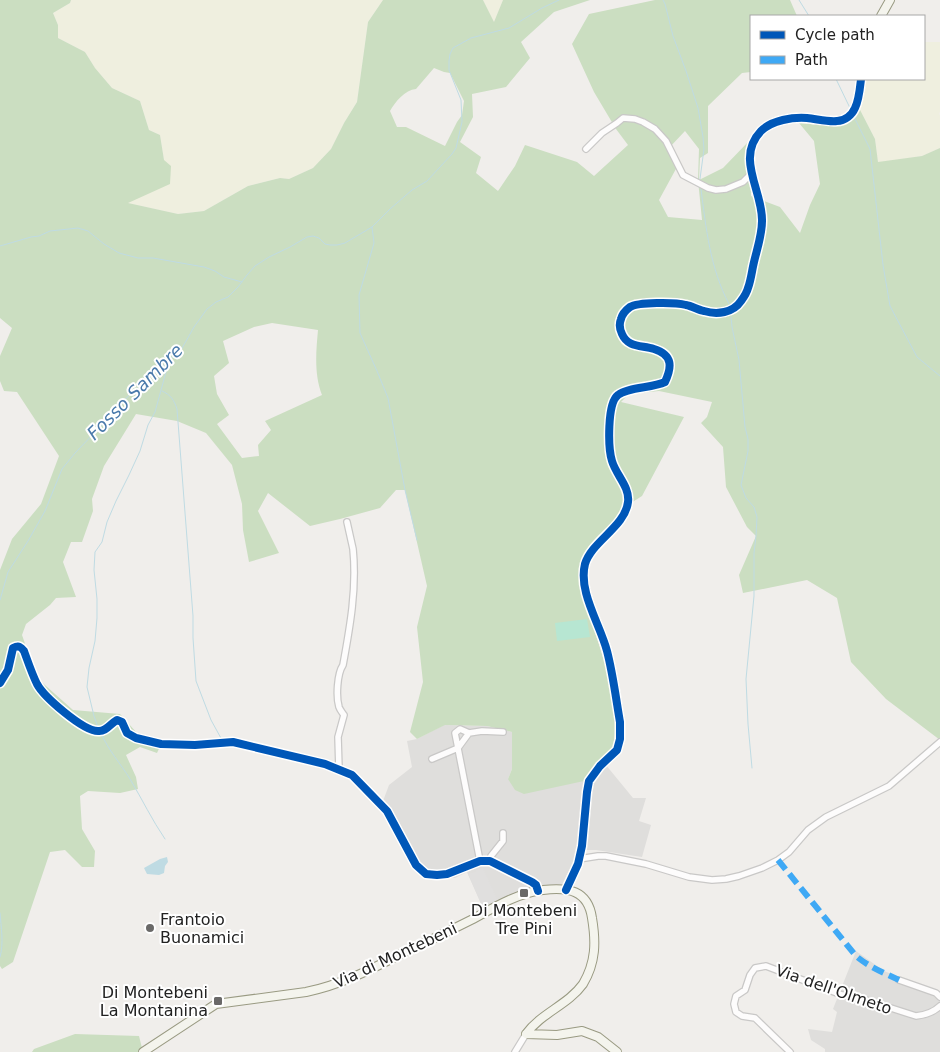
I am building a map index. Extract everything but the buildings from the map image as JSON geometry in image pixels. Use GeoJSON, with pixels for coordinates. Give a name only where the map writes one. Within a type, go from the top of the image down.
{"type":"FeatureCollection","features":[{"type":"Feature","properties":{"kind":"street"},"geometry":{"type":"LineString","coordinates":[[882,15],[890,0]]}},
{"type":"Feature","properties":{"kind":"street"},"geometry":{"type":"LineString","coordinates":[[515,1052],[530,1029],[582,985],[592,965],[596,944],[590,909],[583,897],[566,890],[582,846],[589,781],[600,766],[617,750],[621,734],[607,650],[588,599],[583,572],[586,561],[598,544],[619,522],[627,509],[628,495],[614,468],[609,448],[610,411],[613,401],[617,395],[626,391],[657,386],[665,382],[670,373],[671,366],[664,354],[655,349],[636,346],[622,337],[620,320],[625,311],[636,305],[673,303],[716,314],[727,312],[734,308],[748,289],[760,237],[761,210],[750,168],[751,148],[756,138],[763,129],[774,123],[792,118],[838,122],[844,120],[855,108],[861,80]]}},
{"type":"Feature","properties":{"kind":"street"},"geometry":{"type":"LineString","coordinates":[[586,149],[602,133],[618,124],[623,118],[634,119],[655,129],[666,141],[683,175],[708,188],[716,190],[726,189],[743,182],[751,174]]}},
{"type":"Feature","properties":{"kind":"street"},"geometry":{"type":"LineString","coordinates":[[339,770],[338,737],[344,715],[339,707],[337,690],[339,671],[343,665],[352,622],[352,548],[347,522]]}},
{"type":"Feature","properties":{"kind":"street"},"geometry":{"type":"LineString","coordinates":[[0,683],[8,670],[13,648],[17,646],[24,651],[38,686],[62,712],[98,732],[106,730],[117,720],[122,722],[127,733],[136,738],[161,744],[195,746],[233,742],[325,764],[352,775],[387,811],[416,865],[426,874],[448,874],[480,861],[490,861],[532,882],[536,885],[538,891]]}},
{"type":"Feature","properties":{"kind":"street"},"geometry":{"type":"LineString","coordinates":[[480,861],[455,733],[460,730],[469,733],[482,731],[503,732]]}},
{"type":"Feature","properties":{"kind":"street"},"geometry":{"type":"LineString","coordinates":[[432,759],[458,748],[469,733]]}},
{"type":"Feature","properties":{"kind":"street"},"geometry":{"type":"LineString","coordinates":[[579,858],[598,856],[615,858],[646,864],[688,877],[712,880],[740,876],[778,860],[789,852],[808,830],[826,817],[889,786],[940,742]]}},
{"type":"Feature","properties":{"kind":"street"},"geometry":{"type":"LineString","coordinates":[[490,861],[491,856],[502,841],[503,833]]}},
{"type":"Feature","properties":{"kind":"street","name":"Via di Montebeni"},"geometry":{"type":"LineString","coordinates":[[143,1052],[216,1004],[306,992],[344,982],[520,896],[544,890],[566,890]]}},
{"type":"Feature","properties":{"kind":"street","name":"Via dell'Olmeto"},"geometry":{"type":"LineString","coordinates":[[790,1052],[755,1018],[742,1016],[736,1012],[734,1004],[736,996],[746,990],[750,975],[755,968],[766,966],[842,994],[916,1016],[935,1011],[940,1006]]}},
{"type":"Feature","properties":{"kind":"street","name":"Via dell'Olmeto"},"geometry":{"type":"LineString","coordinates":[[899,980],[936,993],[940,997]]}},
{"type":"Feature","properties":{"kind":"street"},"geometry":{"type":"LineString","coordinates":[[526,1034],[558,1035],[582,1031],[598,1037],[617,1052]]}},
{"type":"Feature","properties":{"kind":"shaded area"},"geometry":{"type":"Polygon","coordinates":[[[444,725],[487,726],[512,732],[512,769],[508,779],[584,781],[601,759],[633,798],[646,798],[639,821],[651,825],[642,857],[596,850],[579,850],[562,885],[549,885],[532,889],[483,908],[467,872],[455,878],[426,877],[417,870],[383,801],[389,785],[412,767],[407,741],[417,739],[444,725]]]}},
{"type":"Feature","properties":{"kind":"shaded area"},"geometry":{"type":"Polygon","coordinates":[[[483,868],[498,901],[483,908],[468,874],[483,868]]]}},
{"type":"Feature","properties":{"kind":"shaded area"},"geometry":{"type":"Polygon","coordinates":[[[856,951],[884,971],[940,993],[940,1052],[825,1052],[825,1049],[811,1040],[808,1029],[832,1032],[837,1012],[833,1009],[856,951]]]}},
{"type":"Feature","properties":{"kind":"green space"},"geometry":{"type":"Polygon","coordinates":[[[0,0],[71,0],[70,3],[53,13],[58,25],[58,38],[85,52],[95,68],[112,88],[140,101],[149,130],[160,135],[164,160],[171,166],[170,184],[128,203],[178,214],[204,211],[248,186],[280,178],[289,179],[313,168],[331,149],[357,102],[368,22],[383,0],[483,0],[494,22],[503,0],[590,0],[554,12],[521,42],[530,58],[506,87],[472,94],[473,117],[460,142],[481,157],[476,173],[498,191],[515,166],[525,145],[577,162],[594,176],[628,145],[594,92],[572,44],[589,14],[655,0],[790,0],[797,15],[750,15],[750,72],[742,73],[708,106],[708,153],[700,158],[699,180],[723,168],[750,140],[751,196],[780,207],[800,233],[820,184],[814,141],[799,123],[830,125],[846,122],[852,119],[858,106],[875,139],[878,162],[922,156],[940,148],[940,740],[886,699],[851,662],[837,598],[807,580],[743,593],[739,575],[756,536],[747,527],[726,487],[723,447],[701,423],[707,417],[712,402],[659,391],[629,394],[621,402],[684,417],[642,496],[623,508],[584,559],[580,585],[608,673],[616,726],[613,748],[601,759],[584,781],[524,794],[515,790],[508,779],[512,769],[512,732],[487,726],[445,725],[417,739],[410,732],[423,682],[417,627],[427,586],[405,490],[396,490],[380,508],[310,526],[268,493],[258,511],[279,553],[249,562],[243,530],[242,504],[232,465],[206,433],[177,421],[136,414],[104,466],[92,499],[93,511],[82,542],[71,542],[63,562],[76,597],[56,598],[26,624],[22,635],[37,678],[73,710],[120,714],[137,733],[163,740],[157,753],[140,747],[126,755],[136,777],[138,789],[120,793],[88,791],[80,796],[82,829],[95,851],[94,867],[82,867],[65,850],[50,852],[13,962],[2,969],[0,966],[0,570],[12,539],[41,504],[59,456],[17,392],[4,391],[0,381],[0,356],[12,328],[0,318],[0,0]],[[434,68],[416,89],[401,97],[390,111],[397,127],[406,127],[445,146],[462,115],[464,101],[450,73],[434,68]],[[685,131],[669,148],[677,167],[659,200],[668,217],[702,220],[698,180],[699,149],[685,131]],[[272,323],[254,327],[223,341],[229,363],[214,376],[217,394],[229,415],[217,424],[242,458],[259,456],[258,445],[271,430],[265,421],[322,395],[319,387],[316,355],[318,330],[272,323]]]}},
{"type":"Feature","properties":{"kind":"green space"},"geometry":{"type":"Polygon","coordinates":[[[71,0],[383,0],[368,22],[357,102],[331,149],[313,168],[289,179],[280,178],[248,186],[204,211],[178,214],[127,203],[164,160],[160,135],[149,130],[140,101],[112,88],[95,68],[85,52],[58,38],[58,25],[53,13],[70,3],[71,0]]]}},
{"type":"Feature","properties":{"kind":"green space"},"geometry":{"type":"Polygon","coordinates":[[[483,0],[503,0],[494,23],[483,0]]]}},
{"type":"Feature","properties":{"kind":"green space"},"geometry":{"type":"Polygon","coordinates":[[[925,42],[940,42],[940,148],[922,156],[878,163],[875,139],[858,106],[864,80],[925,80],[925,42]]]}},
{"type":"Feature","properties":{"kind":"green space"},"geometry":{"type":"Polygon","coordinates":[[[587,619],[590,637],[557,641],[555,623],[587,619]]]}},
{"type":"Feature","properties":{"kind":"green space"},"geometry":{"type":"Polygon","coordinates":[[[75,1034],[139,1036],[143,1052],[32,1052],[34,1049],[75,1034]]]}},
{"type":"Feature","properties":{"kind":"water"},"geometry":{"type":"Polygon","coordinates":[[[167,857],[168,862],[164,873],[159,875],[147,874],[144,868],[167,857]]]}},
{"type":"Feature","properties":{"kind":"waterway","name":"Fosso Sambre"},"geometry":{"type":"LineString","coordinates":[[0,600],[8,572],[45,511],[62,469],[116,407],[181,350],[207,309],[216,302],[228,297],[255,266],[269,257],[307,237],[319,238],[325,244],[330,245],[345,243],[372,227],[412,190],[427,181],[456,148],[462,122],[461,100],[449,70],[450,54],[453,48],[471,38],[509,28],[559,0]]}},
{"type":"Feature","properties":{"kind":"waterway"},"geometry":{"type":"LineString","coordinates":[[663,0],[673,36],[698,108],[704,149],[700,179]]}},
{"type":"Feature","properties":{"kind":"waterway"},"geometry":{"type":"LineString","coordinates":[[799,0],[808,15]]}},
{"type":"Feature","properties":{"kind":"waterway"},"geometry":{"type":"LineString","coordinates":[[836,80],[850,108]]}},
{"type":"Feature","properties":{"kind":"waterway"},"geometry":{"type":"LineString","coordinates":[[854,117],[870,149],[883,265],[890,306],[917,357],[940,376]]}},
{"type":"Feature","properties":{"kind":"waterway"},"geometry":{"type":"LineString","coordinates":[[701,189],[713,262],[729,304]]}},
{"type":"Feature","properties":{"kind":"waterway"},"geometry":{"type":"LineString","coordinates":[[372,227],[374,243],[359,295],[360,333],[388,398],[405,490],[417,540]]}},
{"type":"Feature","properties":{"kind":"waterway"},"geometry":{"type":"LineString","coordinates":[[0,246],[39,236],[50,231],[78,228],[88,231],[119,253],[138,258],[153,258],[204,267],[224,277],[242,282]]}},
{"type":"Feature","properties":{"kind":"waterway"},"geometry":{"type":"LineString","coordinates":[[731,317],[739,360],[745,427],[748,439],[748,451],[741,485],[746,498],[754,507],[757,517],[754,553],[754,596],[746,679],[752,768]]}},
{"type":"Feature","properties":{"kind":"waterway"},"geometry":{"type":"LineString","coordinates":[[99,730],[87,687],[97,618],[94,570],[95,552],[102,542],[107,522],[140,451],[148,425],[155,412],[169,361]]}},
{"type":"Feature","properties":{"kind":"waterway"},"geometry":{"type":"LineString","coordinates":[[162,391],[172,398],[177,409],[193,616],[196,681],[211,720],[222,740]]}},
{"type":"Feature","properties":{"kind":"waterway"},"geometry":{"type":"LineString","coordinates":[[101,733],[165,839]]}},
{"type":"Feature","properties":{"kind":"waterway"},"geometry":{"type":"LineString","coordinates":[[0,913],[2,941],[0,957]]}},
{"type":"Feature","properties":{"kind":"marked path"},"geometry":{"type":"LineString","coordinates":[[778,860],[856,956],[871,967],[899,980]]}},
{"type":"Feature","properties":{"kind":"cycle path"},"geometry":{"type":"LineString","coordinates":[[566,890],[578,864],[582,846],[589,781],[600,766],[617,750],[620,739],[620,722],[609,660],[584,586],[585,564],[589,556],[621,519],[626,511],[628,502],[627,491],[612,461],[609,437],[610,416],[614,400],[618,395],[622,392],[665,382],[670,367],[668,358],[660,352],[628,342],[620,329],[622,317],[630,307],[641,304],[674,303],[714,313],[724,312],[738,305],[749,285],[762,226],[759,198],[750,163],[750,152],[754,141],[766,127],[783,120],[807,118],[840,121],[845,119],[852,113],[856,105],[861,80]]}},
{"type":"Feature","properties":{"kind":"cycle path"},"geometry":{"type":"LineString","coordinates":[[0,683],[8,670],[13,648],[20,647],[24,651],[35,680],[41,690],[55,705],[91,730],[103,730],[117,720],[122,722],[127,733],[136,738],[161,744],[195,745],[233,742],[325,764],[352,775],[387,811],[416,865],[426,874],[447,874],[480,861],[490,861],[532,882],[536,885],[538,891]]}},
{"type":"Feature","properties":{"kind":"place","name":"Di Montebeni Tre Pini"},"geometry":{"type":"Point","coordinates":[524,893]}},
{"type":"Feature","properties":{"kind":"place","name":"Frantoio Buonamici"},"geometry":{"type":"Point","coordinates":[150,928]}},
{"type":"Feature","properties":{"kind":"place","name":"Di Montebeni La Montanina"},"geometry":{"type":"Point","coordinates":[218,1001]}}]}
